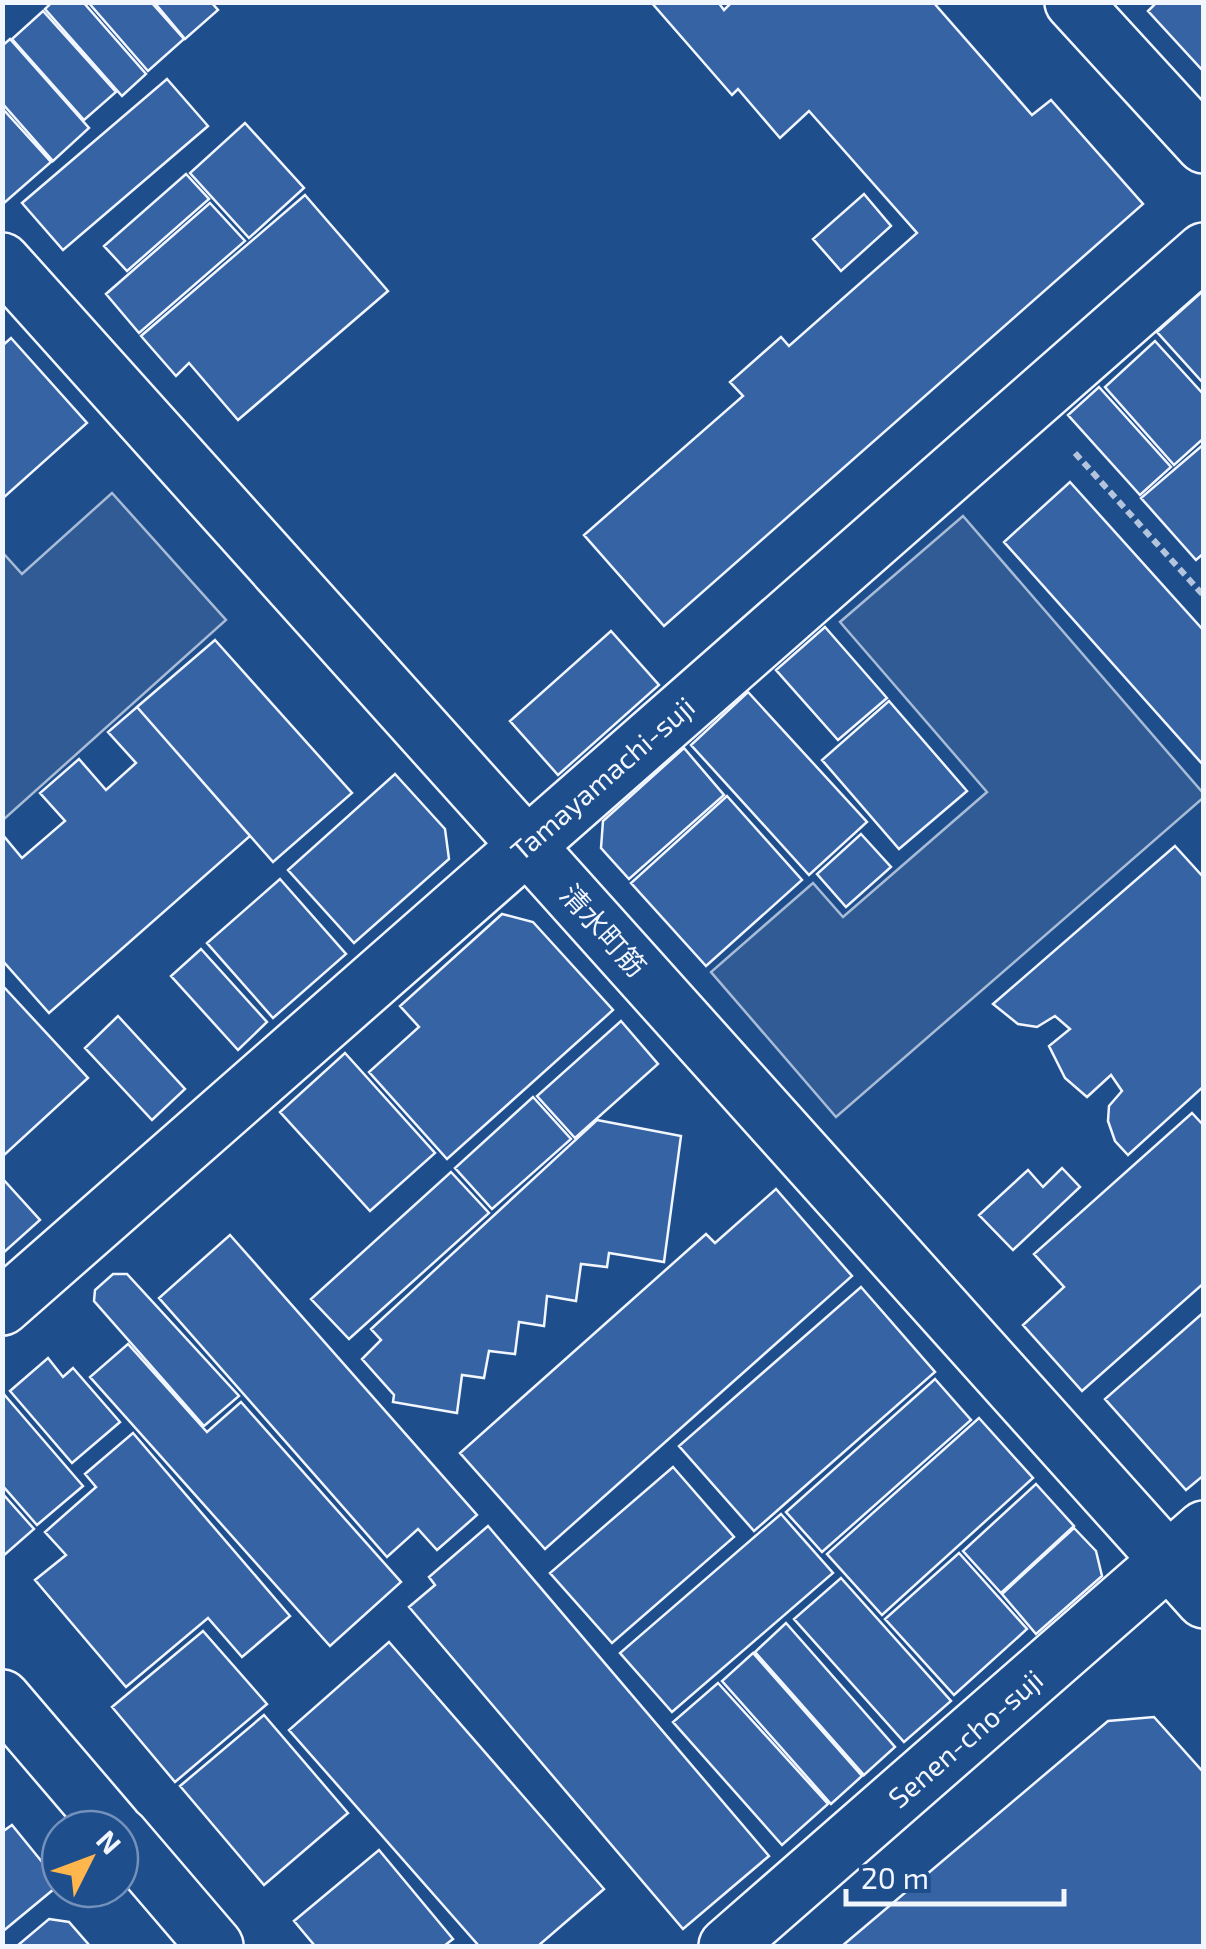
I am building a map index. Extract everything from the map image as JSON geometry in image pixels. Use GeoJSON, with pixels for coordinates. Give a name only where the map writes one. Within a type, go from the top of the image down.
{"type":"FeatureCollection","features":[{"type":"Feature","properties":{"kind":"street"},"geometry":{"type":"LineString","coordinates":[[1072,2],[1204,145]]}},
{"type":"Feature","properties":{"kind":"street","name":"Tamayamachi-suji"},"geometry":{"type":"LineString","coordinates":[[2,1307],[1204,252]]}},
{"type":"Feature","properties":{"kind":"street","name":"清水町筋"},"geometry":{"type":"LineString","coordinates":[[2,261],[526,844],[1186,1544],[1204,1600]]}},
{"type":"Feature","properties":{"kind":"street","name":"Senen-cho-suji"},"geometry":{"type":"LineString","coordinates":[[727,1946],[1186,1544]]}},
{"type":"Feature","properties":{"kind":"street"},"geometry":{"type":"LineString","coordinates":[[2,1698],[97,1809]]}},
{"type":"Feature","properties":{"kind":"street"},"geometry":{"type":"LineString","coordinates":[[140,1859],[214,1946]]}},
{"type":"Feature","properties":{"kind":"path"},"geometry":{"type":"LineString","coordinates":[[1030,403],[1204,596]]}},
{"type":"Feature","properties":{"kind":"shaded area"},"geometry":{"type":"Polygon","coordinates":[[[112,493],[226,620],[3,820],[3,553],[22,574],[112,493]]]}},
{"type":"Feature","properties":{"kind":"shaded area"},"geometry":{"type":"Polygon","coordinates":[[[963,516],[1203,793],[1203,798],[836,1117],[711,972],[813,883],[843,917],[987,792],[840,622],[963,516]]]}},
{"type":"Feature","properties":{"kind":"building"},"geometry":{"type":"Polygon","coordinates":[[[52,2],[83,2],[146,74],[122,96],[45,9],[52,2]]]}},
{"type":"Feature","properties":{"kind":"building"},"geometry":{"type":"Polygon","coordinates":[[[88,2],[151,2],[184,39],[148,71],[88,2]]]}},
{"type":"Feature","properties":{"kind":"building"},"geometry":{"type":"Polygon","coordinates":[[[154,2],[211,2],[218,10],[185,39],[154,2]]]}},
{"type":"Feature","properties":{"kind":"building"},"geometry":{"type":"Polygon","coordinates":[[[651,2],[718,2],[724,10],[732,2],[933,2],[1032,115],[1051,100],[1143,204],[664,626],[584,535],[743,396],[730,382],[781,337],[789,346],[917,233],[809,111],[780,138],[738,89],[732,95],[651,2]]]}},
{"type":"Feature","properties":{"kind":"building"},"geometry":{"type":"Polygon","coordinates":[[[1157,2],[1204,2],[1204,72],[1148,11],[1157,2]]]}},
{"type":"Feature","properties":{"kind":"building"},"geometry":{"type":"Polygon","coordinates":[[[43,11],[116,92],[84,120],[12,39],[43,11]]]}},
{"type":"Feature","properties":{"kind":"building"},"geometry":{"type":"Polygon","coordinates":[[[10,39],[89,128],[53,161],[2,103],[2,46],[10,39]]]}},
{"type":"Feature","properties":{"kind":"building"},"geometry":{"type":"Polygon","coordinates":[[[167,79],[208,126],[63,250],[22,203],[167,79]]]}},
{"type":"Feature","properties":{"kind":"building"},"geometry":{"type":"Polygon","coordinates":[[[2,108],[51,162],[4,203],[2,201],[2,108]]]}},
{"type":"Feature","properties":{"kind":"building"},"geometry":{"type":"Polygon","coordinates":[[[245,123],[304,188],[249,238],[190,173],[245,123]]]}},
{"type":"Feature","properties":{"kind":"building"},"geometry":{"type":"Polygon","coordinates":[[[186,174],[209,199],[127,271],[104,246],[186,174]]]}},
{"type":"Feature","properties":{"kind":"building"},"geometry":{"type":"Polygon","coordinates":[[[864,194],[891,226],[841,271],[813,239],[864,194]]]}},
{"type":"Feature","properties":{"kind":"building"},"geometry":{"type":"Polygon","coordinates":[[[305,195],[388,291],[238,420],[189,363],[176,376],[141,336],[305,195]]]}},
{"type":"Feature","properties":{"kind":"building"},"geometry":{"type":"Polygon","coordinates":[[[210,203],[245,241],[139,333],[106,294],[210,203]]]}},
{"type":"Feature","properties":{"kind":"building"},"geometry":{"type":"Polygon","coordinates":[[[1204,290],[1204,384],[1157,332],[1204,290]]]}},
{"type":"Feature","properties":{"kind":"building"},"geometry":{"type":"Polygon","coordinates":[[[11,338],[87,423],[2,499],[2,346],[11,338]]]}},
{"type":"Feature","properties":{"kind":"building"},"geometry":{"type":"Polygon","coordinates":[[[1155,341],[1204,395],[1204,438],[1174,465],[1105,387],[1155,341]]]}},
{"type":"Feature","properties":{"kind":"building"},"geometry":{"type":"Polygon","coordinates":[[[1099,387],[1171,467],[1140,495],[1068,415],[1099,387]]]}},
{"type":"Feature","properties":{"kind":"building"},"geometry":{"type":"Polygon","coordinates":[[[1204,444],[1204,553],[1196,560],[1141,498],[1204,444]]]}},
{"type":"Feature","properties":{"kind":"building"},"geometry":{"type":"Polygon","coordinates":[[[1070,482],[1204,631],[1204,766],[1004,542],[1070,482]]]}},
{"type":"Feature","properties":{"kind":"building"},"geometry":{"type":"Polygon","coordinates":[[[825,627],[887,698],[838,740],[776,670],[825,627]]]}},
{"type":"Feature","properties":{"kind":"building"},"geometry":{"type":"Polygon","coordinates":[[[611,631],[659,685],[558,775],[510,721],[611,631]]]}},
{"type":"Feature","properties":{"kind":"building"},"geometry":{"type":"Polygon","coordinates":[[[215,640],[352,793],[273,862],[137,707],[215,640]]]}},
{"type":"Feature","properties":{"kind":"building"},"geometry":{"type":"Polygon","coordinates":[[[748,692],[867,822],[809,875],[691,745],[748,692]]]}},
{"type":"Feature","properties":{"kind":"building"},"geometry":{"type":"Polygon","coordinates":[[[889,701],[967,791],[899,849],[822,760],[889,701]]]}},
{"type":"Feature","properties":{"kind":"building"},"geometry":{"type":"Polygon","coordinates":[[[137,707],[250,836],[49,1013],[2,960],[2,834],[22,858],[65,821],[40,793],[79,759],[106,790],[136,763],[108,732],[137,707]]]}},
{"type":"Feature","properties":{"kind":"building"},"geometry":{"type":"Polygon","coordinates":[[[684,748],[724,795],[629,879],[601,848],[603,821],[684,748]]]}},
{"type":"Feature","properties":{"kind":"building"},"geometry":{"type":"Polygon","coordinates":[[[395,774],[445,829],[449,859],[354,943],[288,870],[395,774]]]}},
{"type":"Feature","properties":{"kind":"building"},"geometry":{"type":"Polygon","coordinates":[[[727,796],[802,880],[706,966],[631,883],[727,796]]]}},
{"type":"Feature","properties":{"kind":"building"},"geometry":{"type":"Polygon","coordinates":[[[861,834],[891,867],[846,907],[817,874],[861,834]]]}},
{"type":"Feature","properties":{"kind":"building"},"geometry":{"type":"Polygon","coordinates":[[[1175,846],[1204,878],[1204,1086],[1128,1155],[1115,1141],[1108,1121],[1109,1106],[1122,1091],[1111,1075],[1087,1097],[1065,1078],[1049,1046],[1070,1029],[1055,1016],[1037,1027],[1018,1024],[993,1004],[1175,846]]]}},
{"type":"Feature","properties":{"kind":"building"},"geometry":{"type":"Polygon","coordinates":[[[280,879],[346,954],[273,1018],[207,943],[280,879]]]}},
{"type":"Feature","properties":{"kind":"building"},"geometry":{"type":"Polygon","coordinates":[[[502,914],[533,922],[613,1010],[447,1159],[369,1072],[419,1027],[400,1006],[502,914]]]}},
{"type":"Feature","properties":{"kind":"building"},"geometry":{"type":"Polygon","coordinates":[[[201,949],[267,1022],[238,1050],[171,976],[201,949]]]}},
{"type":"Feature","properties":{"kind":"building"},"geometry":{"type":"Polygon","coordinates":[[[2,985],[88,1078],[2,1157],[2,985]]]}},
{"type":"Feature","properties":{"kind":"building"},"geometry":{"type":"Polygon","coordinates":[[[118,1016],[185,1089],[152,1120],[85,1048],[118,1016]]]}},
{"type":"Feature","properties":{"kind":"building"},"geometry":{"type":"Polygon","coordinates":[[[621,1021],[658,1064],[575,1138],[537,1096],[621,1021]]]}},
{"type":"Feature","properties":{"kind":"building"},"geometry":{"type":"Polygon","coordinates":[[[345,1053],[435,1153],[370,1211],[280,1112],[345,1053]]]}},
{"type":"Feature","properties":{"kind":"building"},"geometry":{"type":"Polygon","coordinates":[[[533,1097],[571,1139],[492,1209],[455,1168],[533,1097]]]}},
{"type":"Feature","properties":{"kind":"building"},"geometry":{"type":"Polygon","coordinates":[[[1192,1113],[1204,1126],[1204,1283],[1082,1391],[1023,1325],[1064,1287],[1034,1254],[1192,1113]]]}},
{"type":"Feature","properties":{"kind":"building"},"geometry":{"type":"Polygon","coordinates":[[[597,1120],[681,1136],[664,1262],[609,1253],[607,1267],[581,1264],[576,1301],[547,1296],[544,1326],[519,1322],[515,1354],[489,1351],[484,1378],[462,1375],[457,1413],[393,1402],[394,1395],[362,1359],[381,1340],[371,1329],[597,1120]]]}},
{"type":"Feature","properties":{"kind":"building"},"geometry":{"type":"Polygon","coordinates":[[[1062,1168],[1080,1187],[1013,1250],[979,1215],[1028,1170],[1043,1187],[1062,1168]]]}},
{"type":"Feature","properties":{"kind":"building"},"geometry":{"type":"Polygon","coordinates":[[[451,1172],[489,1213],[349,1339],[311,1299],[451,1172]]]}},
{"type":"Feature","properties":{"kind":"building"},"geometry":{"type":"Polygon","coordinates":[[[2,1178],[40,1220],[2,1254],[2,1178]]]}},
{"type":"Feature","properties":{"kind":"building"},"geometry":{"type":"Polygon","coordinates":[[[776,1189],[852,1276],[545,1549],[460,1453],[706,1234],[715,1243],[776,1189]]]}},
{"type":"Feature","properties":{"kind":"building"},"geometry":{"type":"Polygon","coordinates":[[[230,1235],[477,1515],[437,1550],[418,1529],[387,1557],[159,1298],[230,1235]]]}},
{"type":"Feature","properties":{"kind":"building"},"geometry":{"type":"Polygon","coordinates":[[[113,1274],[127,1274],[239,1396],[204,1426],[94,1301],[95,1290],[113,1274]]]}},
{"type":"Feature","properties":{"kind":"building"},"geometry":{"type":"Polygon","coordinates":[[[861,1287],[935,1372],[754,1531],[679,1446],[861,1287]]]}},
{"type":"Feature","properties":{"kind":"building"},"geometry":{"type":"Polygon","coordinates":[[[1204,1312],[1204,1475],[1186,1490],[1105,1399],[1204,1312]]]}},
{"type":"Feature","properties":{"kind":"building"},"geometry":{"type":"Polygon","coordinates":[[[128,1344],[207,1432],[241,1402],[401,1582],[330,1646],[90,1377],[128,1344]]]}},
{"type":"Feature","properties":{"kind":"building"},"geometry":{"type":"Polygon","coordinates":[[[48,1358],[63,1377],[73,1368],[120,1422],[72,1463],[10,1391],[48,1358]]]}},
{"type":"Feature","properties":{"kind":"building"},"geometry":{"type":"Polygon","coordinates":[[[935,1379],[971,1420],[822,1552],[786,1512],[935,1379]]]}},
{"type":"Feature","properties":{"kind":"building"},"geometry":{"type":"Polygon","coordinates":[[[2,1392],[83,1486],[37,1525],[2,1485],[2,1392]]]}},
{"type":"Feature","properties":{"kind":"building"},"geometry":{"type":"Polygon","coordinates":[[[979,1418],[1033,1478],[882,1615],[827,1554],[979,1418]]]}},
{"type":"Feature","properties":{"kind":"building"},"geometry":{"type":"Polygon","coordinates":[[[133,1433],[290,1616],[242,1657],[208,1618],[126,1687],[35,1580],[66,1555],[45,1532],[96,1487],[85,1474],[133,1433]]]}},
{"type":"Feature","properties":{"kind":"building"},"geometry":{"type":"Polygon","coordinates":[[[673,1467],[734,1537],[612,1643],[550,1573],[673,1467]]]}},
{"type":"Feature","properties":{"kind":"building"},"geometry":{"type":"Polygon","coordinates":[[[1036,1484],[1074,1526],[1001,1593],[963,1551],[1036,1484]]]}},
{"type":"Feature","properties":{"kind":"building"},"geometry":{"type":"Polygon","coordinates":[[[2,1493],[34,1529],[2,1557],[2,1493]]]}},
{"type":"Feature","properties":{"kind":"building"},"geometry":{"type":"Polygon","coordinates":[[[781,1514],[833,1573],[672,1712],[620,1653],[781,1514]]]}},
{"type":"Feature","properties":{"kind":"building"},"geometry":{"type":"Polygon","coordinates":[[[488,1526],[769,1856],[683,1929],[409,1607],[435,1585],[429,1577],[488,1526]]]}},
{"type":"Feature","properties":{"kind":"building"},"geometry":{"type":"Polygon","coordinates":[[[1074,1528],[1096,1551],[1102,1576],[1036,1634],[1002,1594],[1074,1528]]]}},
{"type":"Feature","properties":{"kind":"building"},"geometry":{"type":"Polygon","coordinates":[[[959,1553],[1027,1629],[954,1695],[885,1619],[959,1553]]]}},
{"type":"Feature","properties":{"kind":"building"},"geometry":{"type":"Polygon","coordinates":[[[841,1578],[951,1701],[904,1742],[794,1619],[841,1578]]]}},
{"type":"Feature","properties":{"kind":"building"},"geometry":{"type":"Polygon","coordinates":[[[786,1623],[895,1747],[864,1775],[755,1652],[786,1623]]]}},
{"type":"Feature","properties":{"kind":"building"},"geometry":{"type":"Polygon","coordinates":[[[203,1631],[267,1704],[175,1782],[112,1707],[203,1631]]]}},
{"type":"Feature","properties":{"kind":"building"},"geometry":{"type":"Polygon","coordinates":[[[389,1642],[604,1889],[538,1946],[479,1946],[289,1730],[389,1642]]]}},
{"type":"Feature","properties":{"kind":"building"},"geometry":{"type":"Polygon","coordinates":[[[753,1653],[862,1776],[831,1804],[722,1681],[753,1653]]]}},
{"type":"Feature","properties":{"kind":"building"},"geometry":{"type":"Polygon","coordinates":[[[718,1683],[828,1804],[782,1845],[673,1722],[718,1683]]]}},
{"type":"Feature","properties":{"kind":"building"},"geometry":{"type":"Polygon","coordinates":[[[264,1715],[348,1813],[264,1885],[180,1786],[264,1715]]]}},
{"type":"Feature","properties":{"kind":"building"},"geometry":{"type":"Polygon","coordinates":[[[1154,1717],[1204,1773],[1204,1946],[842,1946],[1108,1721],[1154,1717]]]}},
{"type":"Feature","properties":{"kind":"building"},"geometry":{"type":"Polygon","coordinates":[[[12,1825],[40,1859],[40,1901],[2,1932],[2,1832],[12,1825]]]}},
{"type":"Feature","properties":{"kind":"building"},"geometry":{"type":"Polygon","coordinates":[[[379,1850],[453,1939],[444,1946],[315,1946],[294,1921],[379,1850]]]}},
{"type":"Feature","properties":{"kind":"building"},"geometry":{"type":"Polygon","coordinates":[[[49,1919],[69,1922],[90,1946],[17,1946],[49,1919]]]}}]}
